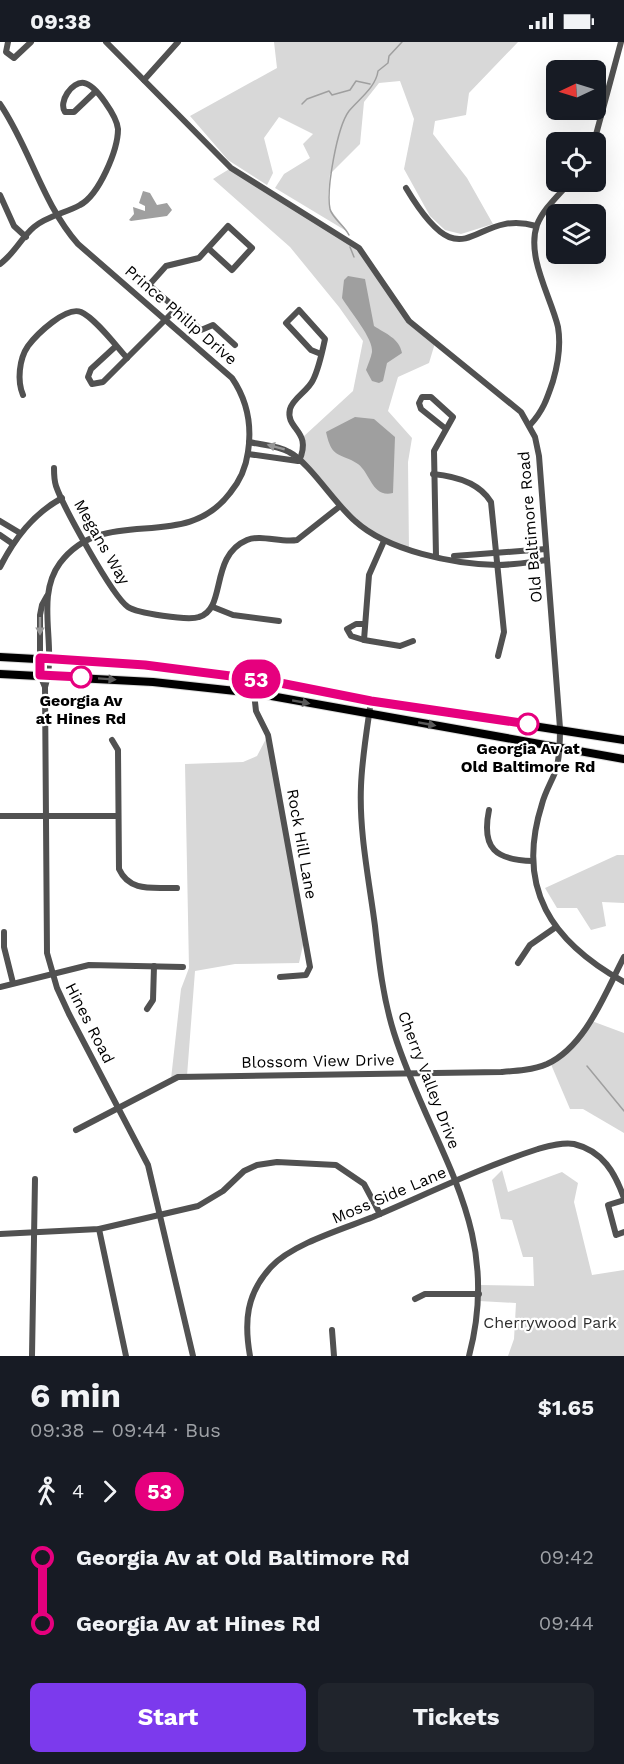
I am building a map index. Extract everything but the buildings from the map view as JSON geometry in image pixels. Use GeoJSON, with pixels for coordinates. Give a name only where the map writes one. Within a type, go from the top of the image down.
{"type":"FeatureCollection","features":[{"type":"Feature","properties":{"kind":"main road"},"geometry":{"type":"LineString","coordinates":[[0,657],[145,665],[239,677],[371,701],[560,728],[624,740]]}},
{"type":"Feature","properties":{"kind":"main road"},"geometry":{"type":"LineString","coordinates":[[0,674],[153,682],[254,693],[624,759]]}},
{"type":"Feature","properties":{"kind":"street"},"geometry":{"type":"LineString","coordinates":[[8,42],[6,52],[14,58],[18,57],[31,42]]}},
{"type":"Feature","properties":{"kind":"street","name":"Old Baltimore Road"},"geometry":{"type":"LineString","coordinates":[[106,42],[231,168],[359,248],[410,321],[521,412],[530,425],[539,456],[560,728],[556,769],[541,804],[533,861],[538,891],[556,927],[572,947],[624,982]]}},
{"type":"Feature","properties":{"kind":"street"},"geometry":{"type":"LineString","coordinates":[[144,80],[178,42]]}},
{"type":"Feature","properties":{"kind":"street"},"geometry":{"type":"LineString","coordinates":[[597,132],[621,42]]}},
{"type":"Feature","properties":{"kind":"street"},"geometry":{"type":"LineString","coordinates":[[0,264],[36,226],[82,204],[93,195],[115,145],[118,130],[115,116],[95,92],[88,85],[79,83],[62,101],[63,110],[74,112],[95,92]]}},
{"type":"Feature","properties":{"kind":"street","name":"Prince Philip Drive"},"geometry":{"type":"LineString","coordinates":[[0,104],[12,122],[57,215],[78,244],[232,378],[238,387],[248,416],[248,454],[242,474],[232,492],[205,516],[178,526],[113,531],[86,541],[61,562],[52,577],[48,595],[50,659],[44,675]]}},
{"type":"Feature","properties":{"kind":"street"},"geometry":{"type":"LineString","coordinates":[[406,188],[431,226],[438,232],[460,240],[512,223],[536,226]]}},
{"type":"Feature","properties":{"kind":"street"},"geometry":{"type":"LineString","coordinates":[[530,425],[542,412],[546,402],[557,367],[560,347],[558,327],[539,273],[536,226],[544,212],[561,192]]}},
{"type":"Feature","properties":{"kind":"street"},"geometry":{"type":"LineString","coordinates":[[0,196],[14,226],[26,237]]}},
{"type":"Feature","properties":{"kind":"street"},"geometry":{"type":"LineString","coordinates":[[208,248],[232,270],[252,248],[228,226],[208,248],[200,258],[166,266],[149,285],[201,330],[213,325],[235,345]]}},
{"type":"Feature","properties":{"kind":"street"},"geometry":{"type":"LineString","coordinates":[[116,346],[91,369],[88,377],[90,382],[100,384],[176,309]]}},
{"type":"Feature","properties":{"kind":"street"},"geometry":{"type":"LineString","coordinates":[[299,461],[304,445],[303,437],[289,416],[290,407],[313,382],[321,354],[325,339],[299,310],[286,323],[311,350],[321,354]]}},
{"type":"Feature","properties":{"kind":"street"},"geometry":{"type":"LineString","coordinates":[[23,395],[19,386],[21,364],[27,346],[64,314],[73,311],[87,316],[127,358]]}},
{"type":"Feature","properties":{"kind":"street"},"geometry":{"type":"LineString","coordinates":[[436,556],[434,451],[453,419],[452,414],[431,397],[422,397],[419,403],[421,409],[446,429]]}},
{"type":"Feature","properties":{"kind":"street"},"geometry":{"type":"LineString","coordinates":[[249,442],[285,449],[357,524],[384,541],[436,556],[498,565],[547,560]]}},
{"type":"Feature","properties":{"kind":"street"},"geometry":{"type":"LineString","coordinates":[[248,454],[299,461]]}},
{"type":"Feature","properties":{"kind":"street","name":"Megans Way"},"geometry":{"type":"LineString","coordinates":[[54,468],[55,484],[62,498],[120,599],[130,609],[193,619],[203,616],[213,607]]}},
{"type":"Feature","properties":{"kind":"street"},"geometry":{"type":"LineString","coordinates":[[433,474],[459,478],[488,497],[494,509],[504,632],[498,656]]}},
{"type":"Feature","properties":{"kind":"street"},"geometry":{"type":"LineString","coordinates":[[0,567],[20,533],[42,511],[62,498]]}},
{"type":"Feature","properties":{"kind":"street"},"geometry":{"type":"LineString","coordinates":[[279,621],[232,615],[213,607],[222,566],[243,542],[252,539],[297,540],[339,507]]}},
{"type":"Feature","properties":{"kind":"street"},"geometry":{"type":"LineString","coordinates":[[0,520],[20,533]]}},
{"type":"Feature","properties":{"kind":"street"},"geometry":{"type":"LineString","coordinates":[[0,535],[13,544]]}},
{"type":"Feature","properties":{"kind":"street"},"geometry":{"type":"LineString","coordinates":[[364,640],[369,575],[384,541]]}},
{"type":"Feature","properties":{"kind":"street"},"geometry":{"type":"LineString","coordinates":[[447,557],[546,549]]}},
{"type":"Feature","properties":{"kind":"street","name":"Prince Philip Drive"},"geometry":{"type":"LineString","coordinates":[[44,675],[40,658],[42,605],[48,595]]}},
{"type":"Feature","properties":{"kind":"street"},"geometry":{"type":"LineString","coordinates":[[365,624],[356,624],[347,629],[351,636],[364,640],[400,646],[413,641]]}},
{"type":"Feature","properties":{"kind":"street","name":"Hines Road"},"geometry":{"type":"LineString","coordinates":[[44,675],[45,931],[51,972],[69,1014],[148,1165],[193,1356]]}},
{"type":"Feature","properties":{"kind":"street","name":"Rock Hill Lane"},"geometry":{"type":"LineString","coordinates":[[254,693],[256,711],[268,735],[310,967],[306,975],[280,977]]}},
{"type":"Feature","properties":{"kind":"street","name":"Cherry Valley Drive"},"geometry":{"type":"LineString","coordinates":[[371,701],[360,788],[364,846],[383,990],[394,1035],[455,1181],[475,1239],[479,1294],[476,1324],[469,1356]]}},
{"type":"Feature","properties":{"kind":"street"},"geometry":{"type":"LineString","coordinates":[[112,740],[118,750],[119,868],[123,877],[138,887],[177,888]]}},
{"type":"Feature","properties":{"kind":"street"},"geometry":{"type":"LineString","coordinates":[[489,810],[486,835],[496,852],[510,860],[533,861]]}},
{"type":"Feature","properties":{"kind":"street"},"geometry":{"type":"LineString","coordinates":[[0,816],[118,816]]}},
{"type":"Feature","properties":{"kind":"street"},"geometry":{"type":"LineString","coordinates":[[518,963],[530,945],[556,927]]}},
{"type":"Feature","properties":{"kind":"street"},"geometry":{"type":"LineString","coordinates":[[4,932],[4,947],[13,983]]}},
{"type":"Feature","properties":{"kind":"street","name":"Blossom View Drive"},"geometry":{"type":"LineString","coordinates":[[76,1130],[171,1079],[187,1076],[501,1072],[546,1065],[572,1045],[624,957]]}},
{"type":"Feature","properties":{"kind":"street"},"geometry":{"type":"LineString","coordinates":[[0,987],[51,972],[89,965],[183,967]]}},
{"type":"Feature","properties":{"kind":"street"},"geometry":{"type":"LineString","coordinates":[[147,1009],[153,1000],[154,966]]}},
{"type":"Feature","properties":{"kind":"street","name":"Moss Side Lane"},"geometry":{"type":"LineString","coordinates":[[250,1356],[245,1331],[248,1306],[255,1289],[269,1269],[287,1254],[455,1181],[538,1149],[574,1144],[602,1158],[615,1173],[624,1199],[608,1205],[616,1234],[624,1232]]}},
{"type":"Feature","properties":{"kind":"street"},"geometry":{"type":"LineString","coordinates":[[0,1234],[99,1229],[198,1206],[223,1191],[244,1171],[257,1165],[277,1162],[325,1163],[343,1169],[364,1184],[381,1214]]}},
{"type":"Feature","properties":{"kind":"street"},"geometry":{"type":"LineString","coordinates":[[32,1356],[34,1179]]}},
{"type":"Feature","properties":{"kind":"street"},"geometry":{"type":"LineString","coordinates":[[99,1229],[126,1356]]}},
{"type":"Feature","properties":{"kind":"street"},"geometry":{"type":"LineString","coordinates":[[415,1299],[425,1294],[479,1294]]}},
{"type":"Feature","properties":{"kind":"street"},"geometry":{"type":"LineString","coordinates":[[332,1330],[334,1356]]}},
{"type":"Feature","properties":{"kind":"green space"},"geometry":{"type":"Polygon","coordinates":[[[274,42],[518,42],[469,93],[466,115],[435,121],[433,134],[467,178],[493,224],[461,234],[445,230],[430,216],[404,169],[414,119],[400,81],[379,83],[364,102],[360,144],[330,174],[329,208],[348,232],[275,188],[284,174],[310,158],[303,144],[313,134],[279,117],[264,138],[273,173],[267,185],[228,160],[190,116],[277,68],[274,42]]]}},
{"type":"Feature","properties":{"kind":"green space"},"geometry":{"type":"Polygon","coordinates":[[[231,168],[359,248],[397,305],[435,343],[429,363],[398,377],[388,411],[412,438],[408,462],[409,550],[357,524],[299,461],[303,437],[353,391],[363,341],[339,307],[290,247],[213,179],[231,168]]]}},
{"type":"Feature","properties":{"kind":"green space"},"geometry":{"type":"Polygon","coordinates":[[[268,735],[305,936],[299,963],[235,964],[195,971],[187,1076],[171,1079],[181,989],[189,968],[185,764],[243,762],[257,756],[268,735]]]}},
{"type":"Feature","properties":{"kind":"green space"},"geometry":{"type":"Polygon","coordinates":[[[617,855],[624,855],[624,903],[602,902],[606,926],[591,930],[577,908],[557,908],[545,888],[617,855]]]}},
{"type":"Feature","properties":{"kind":"green space"},"geometry":{"type":"Polygon","coordinates":[[[589,1020],[624,1033],[624,1133],[583,1109],[570,1109],[550,1062],[564,1053],[589,1020]]]}},
{"type":"Feature","properties":{"kind":"green space","name":"Cherrywood Park"},"geometry":{"type":"Polygon","coordinates":[[[502,1170],[508,1192],[562,1172],[578,1183],[574,1202],[592,1275],[624,1270],[624,1356],[508,1356],[514,1339],[516,1303],[479,1301],[479,1285],[534,1286],[533,1257],[523,1257],[512,1220],[501,1219],[492,1180],[502,1170]]]}},
{"type":"Feature","properties":{"kind":"shaded area"},"geometry":{"type":"Polygon","coordinates":[[[143,191],[150,193],[157,205],[167,203],[172,210],[167,216],[129,220],[134,214],[133,207],[145,211],[145,206],[139,203],[143,191]]]}},
{"type":"Feature","properties":{"kind":"shaded area"},"geometry":{"type":"Polygon","coordinates":[[[348,276],[365,279],[374,326],[395,340],[402,353],[387,363],[383,381],[379,383],[372,381],[366,370],[372,346],[342,298],[344,280],[348,276]]]}},
{"type":"Feature","properties":{"kind":"shaded area"},"geometry":{"type":"Polygon","coordinates":[[[355,417],[374,419],[395,437],[393,493],[386,494],[376,489],[358,464],[337,454],[328,441],[326,432],[355,417]]]}},
{"type":"Feature","properties":{"kind":"waterway"},"geometry":{"type":"LineString","coordinates":[[349,235],[333,216],[329,200],[340,130],[349,111],[371,88],[378,71],[388,63],[389,56],[402,42]]}},
{"type":"Feature","properties":{"kind":"waterway"},"geometry":{"type":"LineString","coordinates":[[302,104],[307,99],[329,91],[332,95],[350,90],[356,81],[370,84]]}},
{"type":"Feature","properties":{"kind":"waterway"},"geometry":{"type":"LineString","coordinates":[[350,247],[354,257]]}},
{"type":"Feature","properties":{"kind":"waterway"},"geometry":{"type":"LineString","coordinates":[[587,1066],[624,1111]]}},
{"type":"Feature","properties":{"kind":"bus line","name":"53"},"geometry":{"type":"LineString","coordinates":[[81,677],[40,675],[40,658],[145,665],[270,681],[371,701],[528,724]]}},
{"type":"Feature","properties":{"kind":"place","name":"Georgia Av at Hines Rd"},"geometry":{"type":"Point","coordinates":[81,677]}},
{"type":"Feature","properties":{"kind":"place","name":"Georgia Av at Old Baltimore Rd"},"geometry":{"type":"Point","coordinates":[528,724]}}]}
